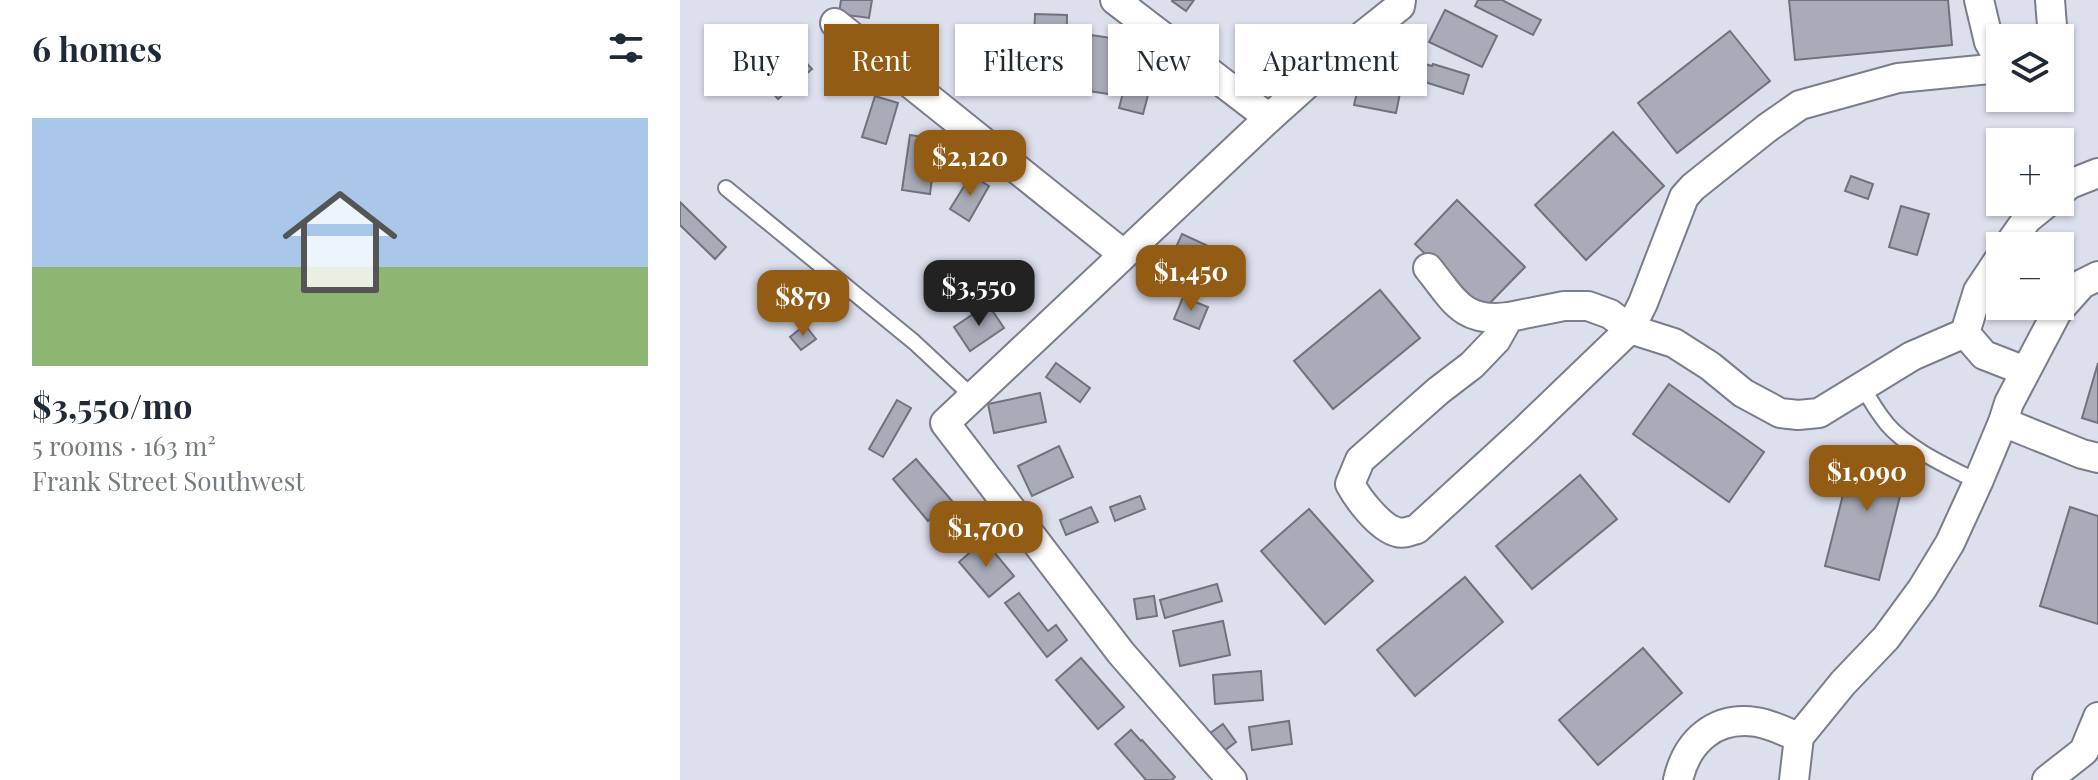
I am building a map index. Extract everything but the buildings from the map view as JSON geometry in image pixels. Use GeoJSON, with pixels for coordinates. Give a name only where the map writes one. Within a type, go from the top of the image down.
{"type":"FeatureCollection","features":[{"type":"Feature","properties":{"kind":"street"},"geometry":{"type":"LineString","coordinates":[[1115,0],[1269,118]]}},
{"type":"Feature","properties":{"kind":"street"},"geometry":{"type":"LineString","coordinates":[[1979,0],[1986,29]]}},
{"type":"Feature","properties":{"kind":"street"},"geometry":{"type":"LineString","coordinates":[[2050,0],[2052,24]]}},
{"type":"Feature","properties":{"kind":"street"},"geometry":{"type":"LineString","coordinates":[[1232,780],[1121,653],[945,423],[1269,118],[1401,3]]}},
{"type":"Feature","properties":{"kind":"street"},"geometry":{"type":"LineString","coordinates":[[835,23],[1123,254]]}},
{"type":"Feature","properties":{"kind":"street"},"geometry":{"type":"LineString","coordinates":[[1509,317],[1496,340],[1472,365],[1360,460],[1350,484],[1356,496],[1393,532],[1417,529],[1630,329],[1684,197],[1706,175],[1800,105],[1898,78],[1986,69]]}},
{"type":"Feature","properties":{"kind":"street"},"geometry":{"type":"LineString","coordinates":[[2074,182],[2098,173]]}},
{"type":"Feature","properties":{"kind":"street"},"geometry":{"type":"LineString","coordinates":[[2018,232],[2031,216]]}},
{"type":"Feature","properties":{"kind":"street"},"geometry":{"type":"LineString","coordinates":[[1428,268],[1469,314],[1482,318],[1509,317],[1564,306],[1588,306],[1610,314],[1630,329],[1674,343],[1710,366],[1743,393],[1780,413],[1798,415],[1819,413],[1912,356],[1965,333],[1978,291],[1986,279]]}},
{"type":"Feature","properties":{"kind":"street"},"geometry":{"type":"LineString","coordinates":[[1794,780],[1799,737],[1843,683],[1886,638],[1922,589],[1950,543],[2009,403],[2057,312],[2082,284],[2098,276]]}},
{"type":"Feature","properties":{"kind":"street"},"geometry":{"type":"LineString","coordinates":[[1965,333],[1984,355],[2025,371]]}},
{"type":"Feature","properties":{"kind":"street"},"geometry":{"type":"LineString","coordinates":[[2003,422],[2098,458]]}},
{"type":"Feature","properties":{"kind":"street"},"geometry":{"type":"LineString","coordinates":[[2047,780],[2084,751],[2098,717]]}},
{"type":"Feature","properties":{"kind":"street"},"geometry":{"type":"LineString","coordinates":[[1678,780],[1688,752],[1707,731],[1724,723],[1760,723],[1799,737]]}},
{"type":"Feature","properties":{"kind":"lane"},"geometry":{"type":"LineString","coordinates":[[726,188],[914,342],[973,397]]}},
{"type":"Feature","properties":{"kind":"lane"},"geometry":{"type":"LineString","coordinates":[[1863,387],[1888,426],[1902,439],[1978,482]]}}]}
